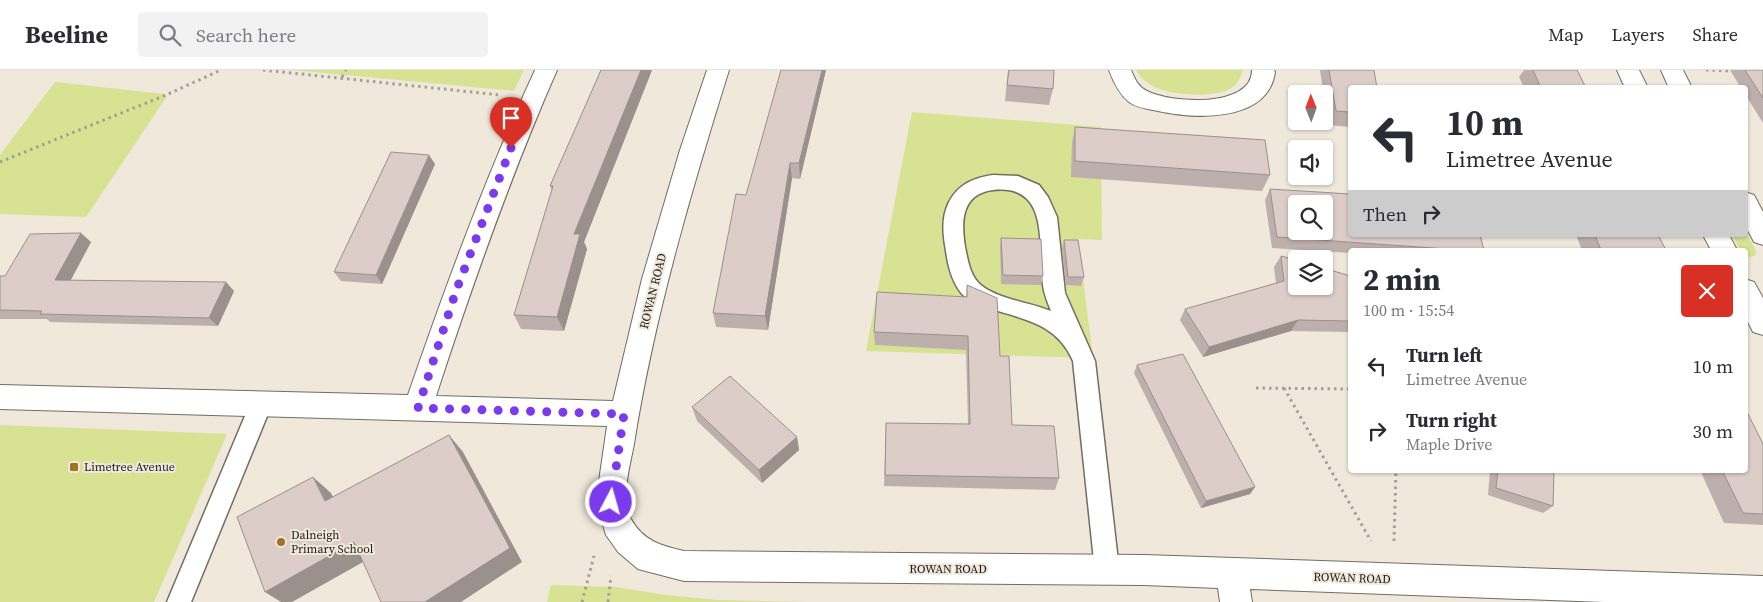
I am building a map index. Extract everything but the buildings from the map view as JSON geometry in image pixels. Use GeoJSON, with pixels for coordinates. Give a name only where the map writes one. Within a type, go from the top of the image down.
{"type":"FeatureCollection","features":[{"type":"Feature","properties":{"kind":"street"},"geometry":{"type":"LineString","coordinates":[[418,408],[456,291],[511,148],[546,70]]}},
{"type":"Feature","properties":{"kind":"street","name":"ROWAN ROAD"},"geometry":{"type":"LineString","coordinates":[[718,70],[692,150],[655,279],[624,414],[611,502],[617,525],[628,542],[649,558],[684,566],[1107,570],[1233,588],[1393,580],[1763,592]]}},
{"type":"Feature","properties":{"kind":"street"},"geometry":{"type":"LineString","coordinates":[[1120,70],[1125,84],[1140,98],[1169,106],[1212,109],[1236,104],[1254,92],[1264,74],[1263,70]]}},
{"type":"Feature","properties":{"kind":"street"},"geometry":{"type":"LineString","coordinates":[[1628,70],[1636,85]]}},
{"type":"Feature","properties":{"kind":"street"},"geometry":{"type":"LineString","coordinates":[[1672,70],[1680,85]]}},
{"type":"Feature","properties":{"kind":"street"},"geometry":{"type":"LineString","coordinates":[[1748,208],[1763,235]]}},
{"type":"Feature","properties":{"kind":"street"},"geometry":{"type":"LineString","coordinates":[[1748,296],[1763,324]]}},
{"type":"Feature","properties":{"kind":"street"},"geometry":{"type":"LineString","coordinates":[[0,397],[624,414]]}},
{"type":"Feature","properties":{"kind":"lane"},"geometry":{"type":"LineString","coordinates":[[1074,339],[1054,287],[1048,222],[1038,195],[1023,185],[1004,182],[983,184],[966,192],[956,206],[952,222],[961,273],[970,288],[986,300],[1032,312],[1053,321],[1079,345],[1084,361],[1107,570]]}},
{"type":"Feature","properties":{"kind":"lane"},"geometry":{"type":"LineString","coordinates":[[179,602],[261,404]]}},
{"type":"Feature","properties":{"kind":"path"},"geometry":{"type":"LineString","coordinates":[[0,162],[166,95],[220,70]]}},
{"type":"Feature","properties":{"kind":"path"},"geometry":{"type":"LineString","coordinates":[[263,70],[533,98]]}},
{"type":"Feature","properties":{"kind":"path"},"geometry":{"type":"LineString","coordinates":[[342,77],[346,70]]}},
{"type":"Feature","properties":{"kind":"path"},"geometry":{"type":"LineString","coordinates":[[1704,70],[1743,71]]}},
{"type":"Feature","properties":{"kind":"path"},"geometry":{"type":"LineString","coordinates":[[1256,388],[1348,389]]}},
{"type":"Feature","properties":{"kind":"path"},"geometry":{"type":"LineString","coordinates":[[1284,388],[1393,580]]}},
{"type":"Feature","properties":{"kind":"path"},"geometry":{"type":"LineString","coordinates":[[1393,580],[1396,473]]}},
{"type":"Feature","properties":{"kind":"path"},"geometry":{"type":"LineString","coordinates":[[592,559],[598,565]]}},
{"type":"Feature","properties":{"kind":"path"},"geometry":{"type":"LineString","coordinates":[[605,571],[612,578],[608,602]]}},
{"type":"Feature","properties":{"kind":"green space"},"geometry":{"type":"Polygon","coordinates":[[[292,70],[524,70],[514,91],[292,70]]]}},
{"type":"Feature","properties":{"kind":"green space"},"geometry":{"type":"Polygon","coordinates":[[[1136,70],[1243,70],[1237,83],[1230,89],[1198,95],[1174,93],[1157,88],[1140,76],[1136,70]]]}},
{"type":"Feature","properties":{"kind":"green space"},"geometry":{"type":"Polygon","coordinates":[[[55,82],[164,94],[167,96],[86,217],[0,214],[0,155],[55,82]]]}},
{"type":"Feature","properties":{"kind":"green space"},"geometry":{"type":"Polygon","coordinates":[[[912,112],[1101,127],[1102,240],[1078,239],[1093,358],[866,351],[912,112]]]}},
{"type":"Feature","properties":{"kind":"green space"},"geometry":{"type":"Polygon","coordinates":[[[1748,236],[1756,255],[1748,256],[1748,248],[1739,248],[1733,237],[1748,236]]]}},
{"type":"Feature","properties":{"kind":"green space"},"geometry":{"type":"Polygon","coordinates":[[[0,425],[227,434],[154,602],[0,602],[0,425]]]}},
{"type":"Feature","properties":{"kind":"green space"},"geometry":{"type":"Polygon","coordinates":[[[551,585],[615,587],[666,595],[718,600],[807,602],[547,602],[551,585]]]}},
{"type":"Feature","properties":{"kind":"place","name":"Limetree Avenue"},"geometry":{"type":"Point","coordinates":[74,467]}},
{"type":"Feature","properties":{"kind":"place","name":"Dalneigh Primary School"},"geometry":{"type":"Point","coordinates":[281,542]}},
{"type":"Feature","properties":{"kind":"route"},"geometry":{"type":"LineString","coordinates":[[511,148],[456,291],[418,408],[624,414],[611,502]]}}]}
